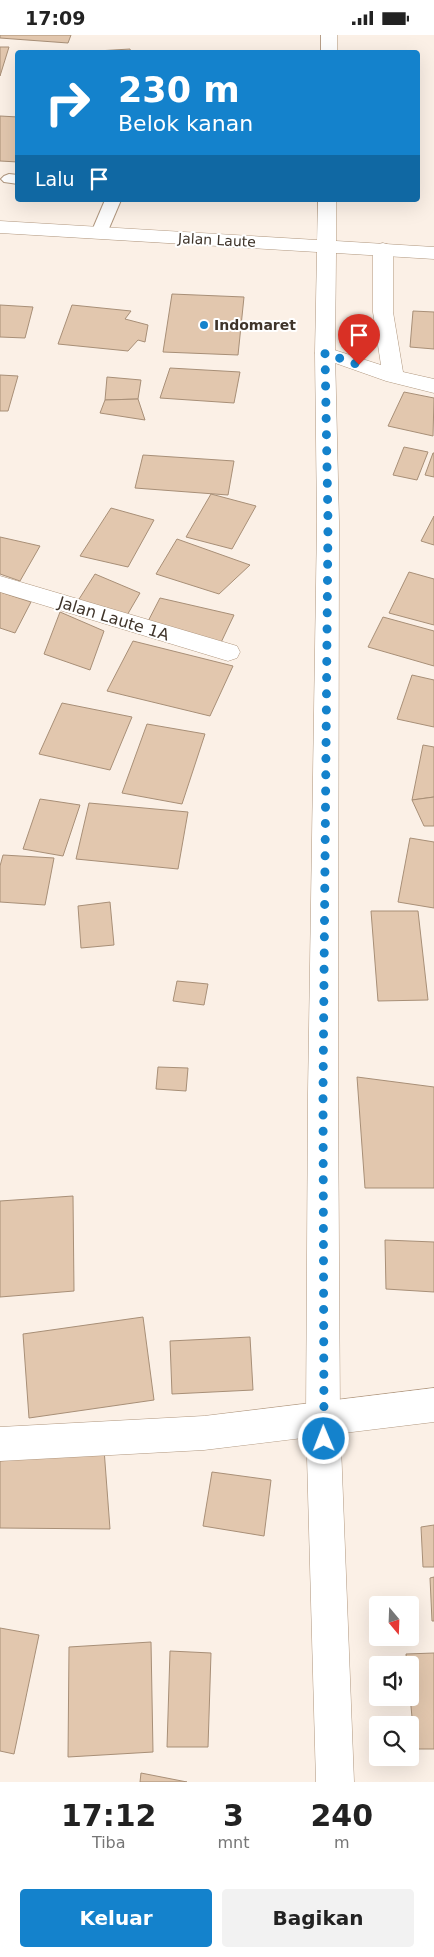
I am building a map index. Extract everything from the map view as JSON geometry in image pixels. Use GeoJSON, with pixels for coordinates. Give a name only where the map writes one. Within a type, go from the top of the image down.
{"type":"FeatureCollection","features":[{"type":"Feature","properties":{"kind":"street"},"geometry":{"type":"LineString","coordinates":[[329,50],[330,35]]}},
{"type":"Feature","properties":{"kind":"street"},"geometry":{"type":"LineString","coordinates":[[327,202],[325,353],[328,522],[323,1083],[323,1419],[336,1782]]}},
{"type":"Feature","properties":{"kind":"street","name":"Jalan Laute"},"geometry":{"type":"LineString","coordinates":[[0,227],[434,253]]}},
{"type":"Feature","properties":{"kind":"street"},"geometry":{"type":"LineString","coordinates":[[384,249],[383,312],[394,376]]}},
{"type":"Feature","properties":{"kind":"street"},"geometry":{"type":"LineString","coordinates":[[325,353],[394,376],[434,386]]}},
{"type":"Feature","properties":{"kind":"street","name":"Jalan Laute 1A"},"geometry":{"type":"LineString","coordinates":[[0,584],[228,653]]}},
{"type":"Feature","properties":{"kind":"street"},"geometry":{"type":"LineString","coordinates":[[0,1444],[204,1433],[434,1405]]}},
{"type":"Feature","properties":{"kind":"lane"},"geometry":{"type":"LineString","coordinates":[[99,233],[112,202]]}},
{"type":"Feature","properties":{"kind":"building"},"geometry":{"type":"Polygon","coordinates":[[[0,35],[71,35],[68,43],[0,38],[0,35]]]}},
{"type":"Feature","properties":{"kind":"building"},"geometry":{"type":"Polygon","coordinates":[[[0,47],[9,47],[0,76],[0,47]]]}},
{"type":"Feature","properties":{"kind":"building"},"geometry":{"type":"Polygon","coordinates":[[[0,116],[15,117],[15,162],[0,161],[0,116]]]}},
{"type":"Feature","properties":{"kind":"building","name":"Indomaret"},"geometry":{"type":"Polygon","coordinates":[[[172,294],[244,297],[238,355],[163,352],[172,294]]]}},
{"type":"Feature","properties":{"kind":"building"},"geometry":{"type":"Polygon","coordinates":[[[0,305],[33,307],[25,338],[0,337],[0,305]]]}},
{"type":"Feature","properties":{"kind":"building"},"geometry":{"type":"Polygon","coordinates":[[[72,305],[131,311],[125,319],[148,325],[145,342],[138,340],[128,351],[58,344],[72,305]]]}},
{"type":"Feature","properties":{"kind":"building"},"geometry":{"type":"Polygon","coordinates":[[[413,311],[434,312],[434,349],[410,347],[413,311]]]}},
{"type":"Feature","properties":{"kind":"building"},"geometry":{"type":"Polygon","coordinates":[[[170,368],[240,372],[234,403],[160,398],[170,368]]]}},
{"type":"Feature","properties":{"kind":"building"},"geometry":{"type":"Polygon","coordinates":[[[0,375],[18,376],[8,411],[0,411],[0,375]]]}},
{"type":"Feature","properties":{"kind":"building"},"geometry":{"type":"Polygon","coordinates":[[[107,377],[141,380],[138,399],[105,400],[107,377]]]}},
{"type":"Feature","properties":{"kind":"building"},"geometry":{"type":"Polygon","coordinates":[[[404,392],[434,398],[433,436],[388,426],[404,392]]]}},
{"type":"Feature","properties":{"kind":"building"},"geometry":{"type":"Polygon","coordinates":[[[138,399],[145,420],[100,413],[105,400],[138,399]]]}},
{"type":"Feature","properties":{"kind":"building"},"geometry":{"type":"Polygon","coordinates":[[[404,447],[428,452],[417,480],[393,475],[404,447]]]}},
{"type":"Feature","properties":{"kind":"building"},"geometry":{"type":"Polygon","coordinates":[[[434,453],[434,477],[425,475],[434,453]]]}},
{"type":"Feature","properties":{"kind":"building"},"geometry":{"type":"Polygon","coordinates":[[[143,455],[234,461],[228,495],[135,488],[143,455]]]}},
{"type":"Feature","properties":{"kind":"building"},"geometry":{"type":"Polygon","coordinates":[[[211,494],[256,506],[232,549],[186,537],[211,494]]]}},
{"type":"Feature","properties":{"kind":"building"},"geometry":{"type":"Polygon","coordinates":[[[111,508],[154,520],[128,567],[80,556],[111,508]]]}},
{"type":"Feature","properties":{"kind":"building"},"geometry":{"type":"Polygon","coordinates":[[[434,516],[434,545],[421,541],[434,516]]]}},
{"type":"Feature","properties":{"kind":"building"},"geometry":{"type":"Polygon","coordinates":[[[0,537],[40,546],[20,581],[0,574],[0,537]]]}},
{"type":"Feature","properties":{"kind":"building"},"geometry":{"type":"Polygon","coordinates":[[[177,539],[250,565],[219,594],[156,574],[177,539]]]}},
{"type":"Feature","properties":{"kind":"building"},"geometry":{"type":"Polygon","coordinates":[[[409,572],[434,579],[434,625],[389,613],[409,572]]]}},
{"type":"Feature","properties":{"kind":"building"},"geometry":{"type":"Polygon","coordinates":[[[95,574],[140,593],[126,617],[74,607],[95,574]]]}},
{"type":"Feature","properties":{"kind":"building"},"geometry":{"type":"Polygon","coordinates":[[[0,592],[31,602],[15,633],[0,628],[0,592]]]}},
{"type":"Feature","properties":{"kind":"building"},"geometry":{"type":"Polygon","coordinates":[[[160,598],[234,615],[217,651],[142,633],[160,598]]]}},
{"type":"Feature","properties":{"kind":"building"},"geometry":{"type":"Polygon","coordinates":[[[60,612],[104,631],[90,670],[44,654],[60,612]]]}},
{"type":"Feature","properties":{"kind":"building"},"geometry":{"type":"Polygon","coordinates":[[[383,617],[434,631],[434,666],[368,647],[383,617]]]}},
{"type":"Feature","properties":{"kind":"building"},"geometry":{"type":"Polygon","coordinates":[[[133,641],[233,666],[210,716],[107,691],[133,641]]]}},
{"type":"Feature","properties":{"kind":"building"},"geometry":{"type":"Polygon","coordinates":[[[412,675],[434,680],[434,727],[397,719],[412,675]]]}},
{"type":"Feature","properties":{"kind":"building"},"geometry":{"type":"Polygon","coordinates":[[[62,703],[132,717],[110,770],[39,754],[62,703]]]}},
{"type":"Feature","properties":{"kind":"building"},"geometry":{"type":"Polygon","coordinates":[[[147,724],[205,734],[182,804],[122,793],[147,724]]]}},
{"type":"Feature","properties":{"kind":"building"},"geometry":{"type":"Polygon","coordinates":[[[423,745],[434,747],[434,797],[412,800],[423,745]]]}},
{"type":"Feature","properties":{"kind":"building"},"geometry":{"type":"Polygon","coordinates":[[[434,797],[434,826],[424,826],[412,800],[434,797]]]}},
{"type":"Feature","properties":{"kind":"building"},"geometry":{"type":"Polygon","coordinates":[[[40,799],[80,805],[63,856],[23,849],[40,799]]]}},
{"type":"Feature","properties":{"kind":"building"},"geometry":{"type":"Polygon","coordinates":[[[89,803],[188,812],[178,869],[76,859],[89,803]]]}},
{"type":"Feature","properties":{"kind":"building"},"geometry":{"type":"Polygon","coordinates":[[[410,838],[434,842],[434,908],[398,902],[410,838]]]}},
{"type":"Feature","properties":{"kind":"building"},"geometry":{"type":"Polygon","coordinates":[[[3,855],[54,858],[45,905],[0,902],[0,866],[3,855]]]}},
{"type":"Feature","properties":{"kind":"building"},"geometry":{"type":"Polygon","coordinates":[[[110,902],[114,945],[81,948],[78,906],[110,902]]]}},
{"type":"Feature","properties":{"kind":"building"},"geometry":{"type":"Polygon","coordinates":[[[371,911],[418,911],[428,1000],[378,1001],[371,911]]]}},
{"type":"Feature","properties":{"kind":"building"},"geometry":{"type":"Polygon","coordinates":[[[177,981],[208,984],[204,1005],[173,1001],[177,981]]]}},
{"type":"Feature","properties":{"kind":"building"},"geometry":{"type":"Polygon","coordinates":[[[158,1067],[188,1068],[186,1091],[156,1089],[158,1067]]]}},
{"type":"Feature","properties":{"kind":"building"},"geometry":{"type":"Polygon","coordinates":[[[357,1077],[434,1087],[434,1188],[365,1188],[357,1077]]]}},
{"type":"Feature","properties":{"kind":"building"},"geometry":{"type":"Polygon","coordinates":[[[73,1196],[74,1291],[0,1297],[0,1201],[73,1196]]]}},
{"type":"Feature","properties":{"kind":"building"},"geometry":{"type":"Polygon","coordinates":[[[385,1240],[434,1242],[434,1292],[386,1289],[385,1240]]]}},
{"type":"Feature","properties":{"kind":"building"},"geometry":{"type":"Polygon","coordinates":[[[143,1317],[154,1400],[29,1418],[23,1334],[143,1317]]]}},
{"type":"Feature","properties":{"kind":"building"},"geometry":{"type":"Polygon","coordinates":[[[250,1337],[253,1390],[172,1394],[170,1341],[250,1337]]]}},
{"type":"Feature","properties":{"kind":"building"},"geometry":{"type":"Polygon","coordinates":[[[104,1449],[110,1529],[0,1528],[0,1461],[104,1449]]]}},
{"type":"Feature","properties":{"kind":"building"},"geometry":{"type":"Polygon","coordinates":[[[212,1472],[271,1480],[264,1536],[203,1526],[212,1472]]]}},
{"type":"Feature","properties":{"kind":"building"},"geometry":{"type":"Polygon","coordinates":[[[434,1525],[434,1567],[423,1567],[421,1527],[434,1525]]]}},
{"type":"Feature","properties":{"kind":"building"},"geometry":{"type":"Polygon","coordinates":[[[434,1577],[434,1621],[432,1621],[430,1578],[434,1577]]]}},
{"type":"Feature","properties":{"kind":"building"},"geometry":{"type":"Polygon","coordinates":[[[0,1628],[39,1635],[14,1754],[0,1751],[0,1628]]]}},
{"type":"Feature","properties":{"kind":"building"},"geometry":{"type":"Polygon","coordinates":[[[151,1642],[153,1752],[68,1757],[69,1647],[151,1642]]]}},
{"type":"Feature","properties":{"kind":"building"},"geometry":{"type":"Polygon","coordinates":[[[170,1651],[211,1653],[208,1747],[167,1747],[170,1651]]]}},
{"type":"Feature","properties":{"kind":"building"},"geometry":{"type":"Polygon","coordinates":[[[434,1653],[434,1749],[419,1749],[419,1716],[412,1716],[411,1706],[419,1706],[419,1656],[406,1656],[406,1654],[434,1653]]]}},
{"type":"Feature","properties":{"kind":"building"},"geometry":{"type":"Polygon","coordinates":[[[141,1773],[187,1782],[140,1782],[141,1773]]]}},
{"type":"Feature","properties":{"kind":"place","name":"Indomaret"},"geometry":{"type":"Point","coordinates":[204,325]}},
{"type":"Feature","properties":{"kind":"route"},"geometry":{"type":"LineString","coordinates":[[324,1439],[323,1093],[328,522],[325,353],[359,365]]}}]}
